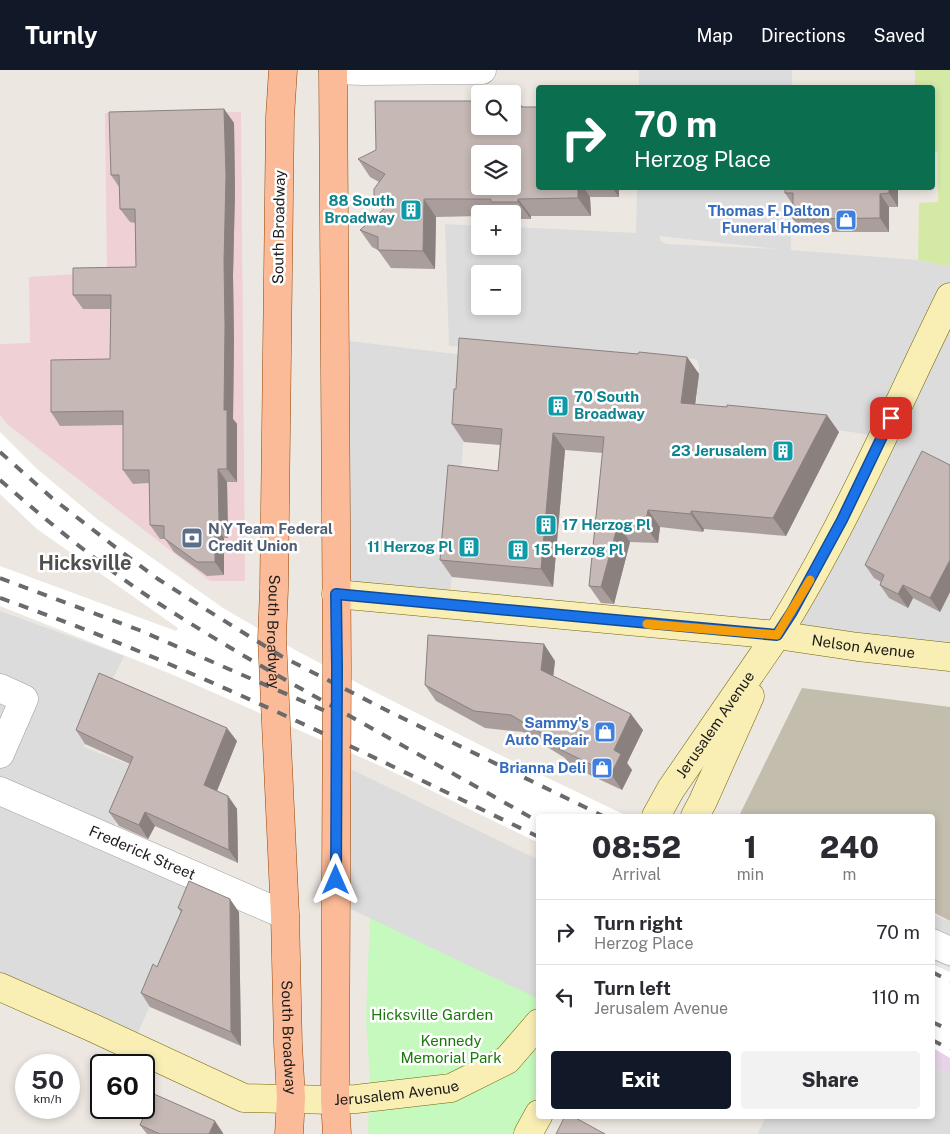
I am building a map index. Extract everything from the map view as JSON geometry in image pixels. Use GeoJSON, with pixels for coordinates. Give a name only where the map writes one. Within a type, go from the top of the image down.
{"type":"FeatureCollection","features":[{"type":"Feature","properties":{"kind":"main road","name":"South Broadway"},"geometry":{"type":"LineString","coordinates":[[282,70],[272,638],[285,915],[291,1098],[289,1134]]}},
{"type":"Feature","properties":{"kind":"main road"},"geometry":{"type":"LineString","coordinates":[[332,70],[337,677],[337,1134]]}},
{"type":"Feature","properties":{"kind":"main road","name":"Jerusalem Avenue"},"geometry":{"type":"LineString","coordinates":[[657,814],[671,788],[792,612],[842,520],[950,297]]}},
{"type":"Feature","properties":{"kind":"main road","name":"Nelson Avenue"},"geometry":{"type":"LineString","coordinates":[[336,594],[777,635],[858,647],[950,657]]}},
{"type":"Feature","properties":{"kind":"main road","name":"Jerusalem Avenue"},"geometry":{"type":"LineString","coordinates":[[699,809],[777,635]]}},
{"type":"Feature","properties":{"kind":"main road","name":"Jerusalem Avenue"},"geometry":{"type":"LineString","coordinates":[[0,988],[91,1027],[244,1098],[336,1100],[450,1088],[507,1060],[536,1026]]}},
{"type":"Feature","properties":{"kind":"main road"},"geometry":{"type":"LineString","coordinates":[[528,1134],[536,1119]]}},
{"type":"Feature","properties":{"kind":"street"},"geometry":{"type":"LineString","coordinates":[[332,70],[482,70]]}},
{"type":"Feature","properties":{"kind":"street"},"geometry":{"type":"LineString","coordinates":[[0,688],[24,699],[0,754]]}},
{"type":"Feature","properties":{"kind":"street","name":"Frederick Street"},"geometry":{"type":"LineString","coordinates":[[0,791],[285,915]]}},
{"type":"Feature","properties":{"kind":"street"},"geometry":{"type":"LineString","coordinates":[[935,944],[950,951]]}},
{"type":"Feature","properties":{"kind":"shaded area"},"geometry":{"type":"Polygon","coordinates":[[[639,70],[792,70],[792,85],[639,85],[639,70]]]}},
{"type":"Feature","properties":{"kind":"shaded area"},"geometry":{"type":"Polygon","coordinates":[[[241,112],[245,581],[210,581],[7,424],[0,415],[0,344],[30,343],[29,277],[107,272],[105,113],[241,112]]]}},
{"type":"Feature","properties":{"kind":"shaded area"},"geometry":{"type":"Polygon","coordinates":[[[637,190],[791,190],[791,250],[918,260],[950,267],[950,654],[777,635],[879,436],[696,410],[699,365],[697,360],[694,359],[449,346],[445,224],[471,225],[471,255],[521,255],[521,227],[636,233],[637,190]],[[659,236],[661,241],[666,244],[778,249],[659,236]]]}},
{"type":"Feature","properties":{"kind":"shaded area"},"geometry":{"type":"Polygon","coordinates":[[[334,339],[471,356],[449,606],[336,594],[334,339]]]}},
{"type":"Feature","properties":{"kind":"shaded area"},"geometry":{"type":"Polygon","coordinates":[[[0,611],[124,656],[84,747],[143,770],[109,836],[206,881],[132,1046],[0,988],[0,611]]]}},
{"type":"Feature","properties":{"kind":"shaded area"},"geometry":{"type":"Polygon","coordinates":[[[802,688],[950,707],[950,921],[935,913],[935,814],[740,814],[802,688]]]}},
{"type":"Feature","properties":{"kind":"shaded area"},"geometry":{"type":"Polygon","coordinates":[[[336,762],[536,859],[536,998],[336,902],[336,762]]]}},
{"type":"Feature","properties":{"kind":"shaded area"},"geometry":{"type":"Polygon","coordinates":[[[935,915],[950,922],[950,968],[935,961],[935,915]]]}},
{"type":"Feature","properties":{"kind":"shaded area"},"geometry":{"type":"Polygon","coordinates":[[[935,964],[950,972],[950,1075],[935,1067],[935,964]]]}},
{"type":"Feature","properties":{"kind":"shaded area"},"geometry":{"type":"Polygon","coordinates":[[[935,1067],[950,1075],[950,1134],[758,1134],[765,1119],[935,1119],[935,1067]]]}},
{"type":"Feature","properties":{"kind":"green space"},"geometry":{"type":"Polygon","coordinates":[[[915,70],[950,70],[950,267],[918,260],[919,203],[938,202],[938,152],[935,151],[935,85],[915,85],[915,70]]]}},
{"type":"Feature","properties":{"kind":"green space","name":"Kennedy Memorial Park"},"geometry":{"type":"Polygon","coordinates":[[[370,917],[536,997],[536,1101],[518,1134],[368,1134],[370,1079],[366,1019],[370,917]]]}},
{"type":"Feature","properties":{"kind":"pier"},"geometry":{"type":"Polygon","coordinates":[[[0,432],[36,468],[97,519],[223,608],[297,651],[369,689],[623,814],[536,814],[536,842],[385,768],[171,674],[0,606],[0,566],[176,631],[178,628],[37,529],[0,494],[0,432]]]}},
{"type":"Feature","properties":{"kind":"pier"},"geometry":{"type":"Polygon","coordinates":[[[935,965],[950,972],[950,1058],[935,1049],[935,965]]]}},
{"type":"Feature","properties":{"kind":"building"},"geometry":{"type":"Polygon","coordinates":[[[375,101],[471,101],[471,135],[521,135],[521,107],[536,107],[536,190],[578,190],[578,198],[518,199],[518,202],[491,202],[491,199],[424,199],[423,251],[378,250],[378,237],[360,230],[384,209],[374,197],[374,189],[385,174],[358,159],[376,150],[375,101]]]}},
{"type":"Feature","properties":{"kind":"building"},"geometry":{"type":"Polygon","coordinates":[[[224,109],[226,176],[224,410],[227,410],[227,469],[218,469],[219,524],[215,524],[215,562],[197,562],[164,538],[164,526],[150,525],[149,470],[123,470],[123,411],[51,412],[51,360],[110,359],[111,295],[73,295],[73,268],[136,267],[135,209],[120,209],[119,175],[111,175],[109,112],[224,109]]]}},
{"type":"Feature","properties":{"kind":"building"},"geometry":{"type":"Polygon","coordinates":[[[785,190],[889,190],[889,193],[880,194],[880,218],[793,219],[793,193],[785,193],[785,190]]]}},
{"type":"Feature","properties":{"kind":"building"},"geometry":{"type":"Polygon","coordinates":[[[459,338],[687,357],[681,403],[727,407],[727,405],[827,415],[773,518],[691,511],[691,514],[648,510],[645,526],[618,524],[601,587],[589,586],[604,437],[553,433],[541,569],[440,560],[448,465],[498,471],[502,429],[452,424],[459,338]]]}},
{"type":"Feature","properties":{"kind":"building"},"geometry":{"type":"Polygon","coordinates":[[[922,451],[950,465],[950,560],[930,598],[903,585],[898,594],[880,585],[884,575],[865,565],[922,451]]]}},
{"type":"Feature","properties":{"kind":"building"},"geometry":{"type":"Polygon","coordinates":[[[428,635],[544,644],[541,670],[631,714],[614,750],[621,754],[611,774],[559,749],[561,745],[511,715],[474,711],[425,685],[428,635]]]}},
{"type":"Feature","properties":{"kind":"building"},"geometry":{"type":"Polygon","coordinates":[[[99,673],[227,728],[204,785],[228,796],[229,850],[145,812],[139,825],[109,812],[133,757],[76,730],[99,673]]]}},
{"type":"Feature","properties":{"kind":"building"},"geometry":{"type":"Polygon","coordinates":[[[189,881],[230,899],[231,1032],[141,993],[153,964],[157,967],[182,910],[178,908],[189,881]]]}},
{"type":"Feature","properties":{"kind":"building"},"geometry":{"type":"Polygon","coordinates":[[[155,1094],[215,1121],[209,1134],[160,1134],[140,1125],[143,1119],[155,1119],[155,1094]]]}},
{"type":"Feature","properties":{"kind":"building"},"geometry":{"type":"Polygon","coordinates":[[[564,1119],[578,1119],[605,1134],[556,1134],[564,1119]]]}},
{"type":"Feature","properties":{"kind":"railway"},"geometry":{"type":"LineString","coordinates":[[0,452],[52,498],[158,579],[281,656],[386,710],[599,814]]}},
{"type":"Feature","properties":{"kind":"railway"},"geometry":{"type":"LineString","coordinates":[[0,480],[93,557],[166,608],[268,670],[536,820]]}},
{"type":"Feature","properties":{"kind":"railway"},"geometry":{"type":"LineString","coordinates":[[0,578],[139,630],[330,713]]}},
{"type":"Feature","properties":{"kind":"railway"},"geometry":{"type":"LineString","coordinates":[[0,598],[69,623],[206,680],[340,741],[536,836]]}},
{"type":"Feature","properties":{"kind":"railway"},"geometry":{"type":"LineString","coordinates":[[935,974],[950,981]]}},
{"type":"Feature","properties":{"kind":"railway"},"geometry":{"type":"LineString","coordinates":[[935,1023],[950,1030]]}},
{"type":"Feature","properties":{"kind":"railway"},"geometry":{"type":"LineString","coordinates":[[935,1042],[950,1049]]}},
{"type":"Feature","properties":{"kind":"slow traffic"},"geometry":{"type":"LineString","coordinates":[[647,624],[777,635],[810,580]]}},
{"type":"Feature","properties":{"kind":"place","name":"88 South Broadway"},"geometry":{"type":"Point","coordinates":[411,210]}},
{"type":"Feature","properties":{"kind":"place","name":"Thomas F. Dalton Funeral Homes"},"geometry":{"type":"Point","coordinates":[846,220]}},
{"type":"Feature","properties":{"kind":"place","name":"70 South Broadway"},"geometry":{"type":"Point","coordinates":[558,406]}},
{"type":"Feature","properties":{"kind":"place","name":"23 Jerusalem"},"geometry":{"type":"Point","coordinates":[783,451]}},
{"type":"Feature","properties":{"kind":"place","name":"17 Herzog Pl"},"geometry":{"type":"Point","coordinates":[546,525]}},
{"type":"Feature","properties":{"kind":"place","name":"N Y Team Federal Credit Union"},"geometry":{"type":"Point","coordinates":[192,538]}},
{"type":"Feature","properties":{"kind":"place","name":"11 Herzog Pl"},"geometry":{"type":"Point","coordinates":[469,547]}},
{"type":"Feature","properties":{"kind":"place","name":"15 Herzog Pl"},"geometry":{"type":"Point","coordinates":[518,550]}},
{"type":"Feature","properties":{"kind":"place","name":"Sammy's Auto Repair"},"geometry":{"type":"Point","coordinates":[605,732]}},
{"type":"Feature","properties":{"kind":"place","name":"Brianna Deli"},"geometry":{"type":"Point","coordinates":[602,768]}},
{"type":"Feature","properties":{"kind":"district","name":"Hicksville"},"geometry":{"type":"Point","coordinates":[85,563]}},
{"type":"Feature","properties":{"kind":"route"},"geometry":{"type":"LineString","coordinates":[[336,880],[336,594],[777,635],[792,612],[842,520],[891,418]]}},
{"type":"Feature","properties":{"kind":"park label","name":"Hicksville Garden"},"geometry":{"type":"Point","coordinates":[432,1015]}}]}
